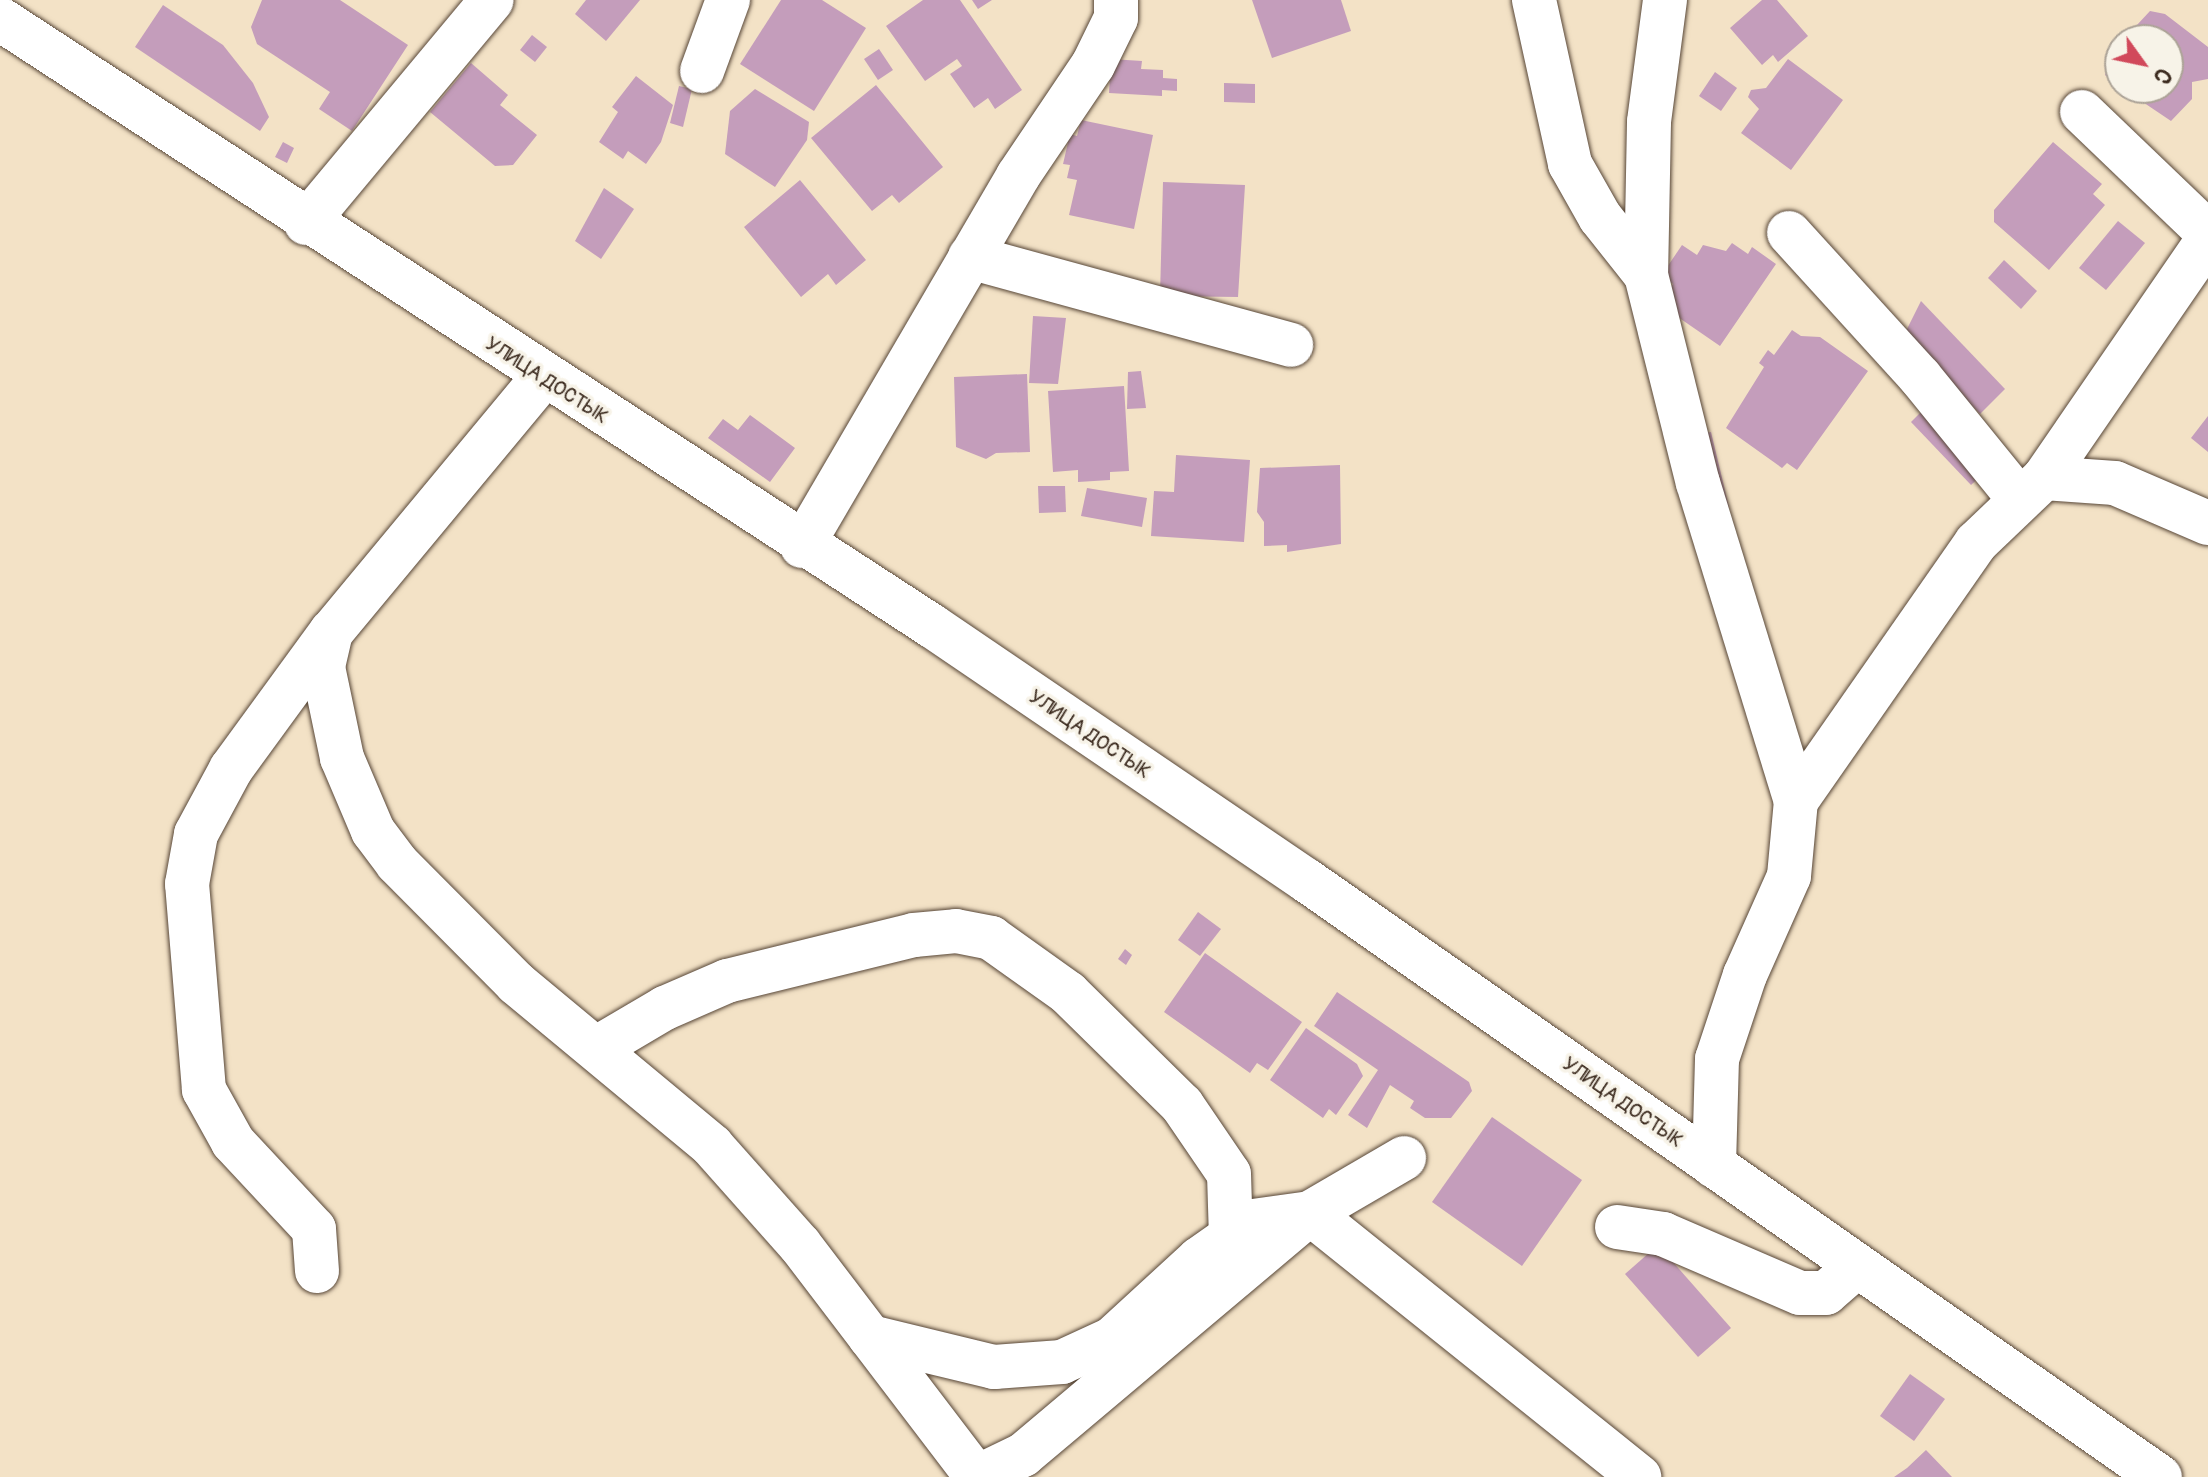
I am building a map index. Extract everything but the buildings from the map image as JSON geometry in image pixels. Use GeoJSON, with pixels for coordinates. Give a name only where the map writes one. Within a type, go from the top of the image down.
{"type":"FeatureCollection","features":[{"type":"Feature","properties":{"kind":"street"},"geometry":{"type":"LineString","coordinates":[[306,223],[492,0]]}},
{"type":"Feature","properties":{"kind":"street"},"geometry":{"type":"LineString","coordinates":[[702,71],[728,0]]}},
{"type":"Feature","properties":{"kind":"street"},"geometry":{"type":"LineString","coordinates":[[802,546],[970,257],[1093,65],[1116,18],[1116,0]]}},
{"type":"Feature","properties":{"kind":"street"},"geometry":{"type":"LineString","coordinates":[[1534,0],[1570,164],[1600,217],[1646,275]]}},
{"type":"Feature","properties":{"kind":"street"},"geometry":{"type":"LineString","coordinates":[[1665,0],[1649,122],[1646,275],[1694,469],[1796,801],[1789,876],[1745,975],[1717,1059],[1714,1166]]}},
{"type":"Feature","properties":{"kind":"street","name":"УЛИЦА ДОСТЫК"},"geometry":{"type":"LineString","coordinates":[[0,19],[306,223],[802,546],[932,626],[1306,880],[2160,1477]]}},
{"type":"Feature","properties":{"kind":"street"},"geometry":{"type":"LineString","coordinates":[[2082,112],[2208,233]]}},
{"type":"Feature","properties":{"kind":"street"},"geometry":{"type":"LineString","coordinates":[[1789,233],[1920,377],[2032,488],[2115,483],[2208,523]]}},
{"type":"Feature","properties":{"kind":"street"},"geometry":{"type":"LineString","coordinates":[[1796,801],[1976,543],[2032,488],[2208,239]]}},
{"type":"Feature","properties":{"kind":"street"},"geometry":{"type":"LineString","coordinates":[[970,257],[1291,345]]}},
{"type":"Feature","properties":{"kind":"street"},"geometry":{"type":"LineString","coordinates":[[317,1271],[314,1229],[233,1142],[204,1090],[187,884],[196,834],[231,769],[331,632],[543,377]]}},
{"type":"Feature","properties":{"kind":"street"},"geometry":{"type":"LineString","coordinates":[[331,632],[323,667],[328,699],[342,758],[373,831],[516,983],[712,1146],[800,1245],[977,1477],[1023,1455],[1310,1213],[1404,1158]]}},
{"type":"Feature","properties":{"kind":"street"},"geometry":{"type":"LineString","coordinates":[[597,1048],[665,1008],[727,981],[914,935],[956,931],[991,938],[1068,993],[1197,1124],[1229,1174],[1231,1237]]}},
{"type":"Feature","properties":{"kind":"street"},"geometry":{"type":"LineString","coordinates":[[870,1337],[994,1367],[1062,1362],[1112,1339],[1253,1221],[1310,1213],[1639,1477]]}},
{"type":"Feature","properties":{"kind":"street"},"geometry":{"type":"LineString","coordinates":[[1617,1227],[1663,1234],[1800,1293],[1826,1293],[1856,1267]]}}]}
